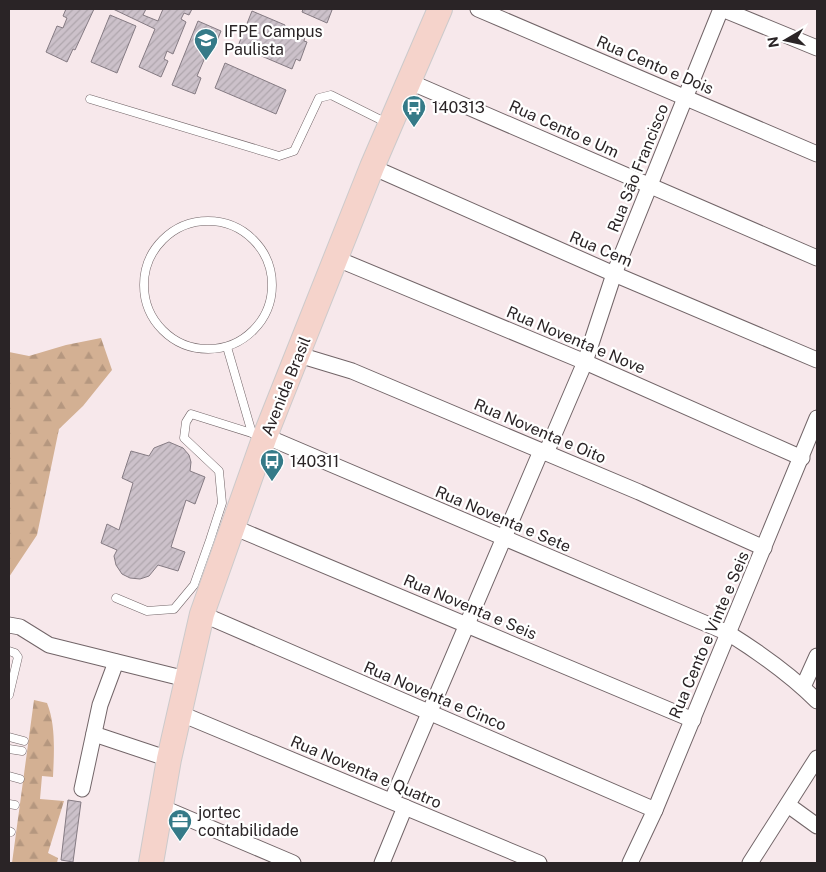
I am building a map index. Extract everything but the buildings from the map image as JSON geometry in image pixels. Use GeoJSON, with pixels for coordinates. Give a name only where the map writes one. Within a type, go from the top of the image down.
{"type":"FeatureCollection","features":[{"type":"Feature","properties":{"kind":"main road","name":"Avenida Brasil"},"geometry":{"type":"LineString","coordinates":[[151,863],[169,759],[202,614],[233,527],[258,435],[299,355],[335,258],[372,167],[440,9]]}},
{"type":"Feature","properties":{"kind":"street","name":"Rua Cento e Dois"},"geometry":{"type":"LineString","coordinates":[[478,9],[817,154]]}},
{"type":"Feature","properties":{"kind":"street","name":"Rua São Francisco"},"geometry":{"type":"LineString","coordinates":[[382,863],[398,804],[430,714],[504,538],[585,362],[614,274],[648,186],[722,9]]}},
{"type":"Feature","properties":{"kind":"street"},"geometry":{"type":"LineString","coordinates":[[722,9],[817,48]]}},
{"type":"Feature","properties":{"kind":"street","name":"Rua Cento e Um"},"geometry":{"type":"LineString","coordinates":[[408,81],[817,258]]}},
{"type":"Feature","properties":{"kind":"street","name":"Rua Cem"},"geometry":{"type":"LineString","coordinates":[[372,167],[614,274],[817,360]]}},
{"type":"Feature","properties":{"kind":"street","name":"Rua Noventa e Nove"},"geometry":{"type":"LineString","coordinates":[[335,258],[585,362],[802,458]]}},
{"type":"Feature","properties":{"kind":"street","name":"Rua Noventa e Oito"},"geometry":{"type":"LineString","coordinates":[[299,355],[352,372],[764,548]]}},
{"type":"Feature","properties":{"kind":"street","name":"Rua Cento e Vinte e Seis"},"geometry":{"type":"LineString","coordinates":[[630,863],[655,810],[817,418]]}},
{"type":"Feature","properties":{"kind":"street","name":"Rua Noventa e Sete"},"geometry":{"type":"LineString","coordinates":[[258,435],[728,633],[756,650],[803,687],[817,701]]}},
{"type":"Feature","properties":{"kind":"street","name":"Rua Noventa e Seis"},"geometry":{"type":"LineString","coordinates":[[233,527],[692,720]]}},
{"type":"Feature","properties":{"kind":"street","name":"Rua Noventa e Cinco"},"geometry":{"type":"LineString","coordinates":[[202,614],[655,810]]}},
{"type":"Feature","properties":{"kind":"street"},"geometry":{"type":"LineString","coordinates":[[9,625],[20,628],[49,645],[186,679]]}},
{"type":"Feature","properties":{"kind":"street"},"geometry":{"type":"LineString","coordinates":[[803,687],[817,656]]}},
{"type":"Feature","properties":{"kind":"street"},"geometry":{"type":"LineString","coordinates":[[82,790],[100,705],[116,662]]}},
{"type":"Feature","properties":{"kind":"street","name":"Rua Noventa e Quatro"},"geometry":{"type":"LineString","coordinates":[[179,713],[539,863]]}},
{"type":"Feature","properties":{"kind":"street"},"geometry":{"type":"LineString","coordinates":[[94,734],[169,759]]}},
{"type":"Feature","properties":{"kind":"street"},"geometry":{"type":"LineString","coordinates":[[750,863],[817,758]]}},
{"type":"Feature","properties":{"kind":"street"},"geometry":{"type":"LineString","coordinates":[[788,806],[817,826]]}},
{"type":"Feature","properties":{"kind":"street"},"geometry":{"type":"LineString","coordinates":[[161,807],[293,863]]}},
{"type":"Feature","properties":{"kind":"lane"},"geometry":{"type":"LineString","coordinates":[[90,100],[279,156],[294,151],[320,98],[331,95],[390,124]]}},
{"type":"Feature","properties":{"kind":"lane"},"geometry":{"type":"LineString","coordinates":[[201,220],[222,222],[242,230],[258,244],[268,262],[272,283],[270,304],[260,323],[246,338],[227,347],[205,350],[184,346],[166,335],[152,318],[144,298],[143,276],[150,255],[163,238],[181,226],[201,220]]}},
{"type":"Feature","properties":{"kind":"lane"},"geometry":{"type":"LineString","coordinates":[[227,347],[258,435]]}},
{"type":"Feature","properties":{"kind":"lane"},"geometry":{"type":"LineString","coordinates":[[116,598],[147,611],[174,609],[194,585],[222,503],[219,472],[184,438],[186,422],[191,414],[258,435]]}},
{"type":"Feature","properties":{"kind":"lane"},"geometry":{"type":"LineString","coordinates":[[9,651],[16,653],[18,657],[9,695]]}},
{"type":"Feature","properties":{"kind":"lane"},"geometry":{"type":"LineString","coordinates":[[9,737],[24,741]]}},
{"type":"Feature","properties":{"kind":"lane"},"geometry":{"type":"LineString","coordinates":[[9,749],[22,751]]}},
{"type":"Feature","properties":{"kind":"lane"},"geometry":{"type":"LineString","coordinates":[[9,776],[20,779]]}},
{"type":"Feature","properties":{"kind":"green space"},"geometry":{"type":"Polygon","coordinates":[[[101,338],[112,370],[83,406],[59,429],[37,535],[9,577],[9,352],[29,356],[66,345],[101,338]]]}},
{"type":"Feature","properties":{"kind":"green space"},"geometry":{"type":"Polygon","coordinates":[[[34,700],[47,703],[52,720],[54,739],[53,777],[42,776],[40,799],[64,801],[48,853],[58,858],[57,863],[12,863],[34,700]]]}},
{"type":"Feature","properties":{"kind":"place","name":"IFPE Campus Paulista"},"geometry":{"type":"Point","coordinates":[206,61]}},
{"type":"Feature","properties":{"kind":"place","name":"140313"},"geometry":{"type":"Point","coordinates":[414,128]}},
{"type":"Feature","properties":{"kind":"place","name":"140311"},"geometry":{"type":"Point","coordinates":[272,482]}},
{"type":"Feature","properties":{"kind":"place","name":"jortec contabilidade"},"geometry":{"type":"Point","coordinates":[180,842]}}]}
